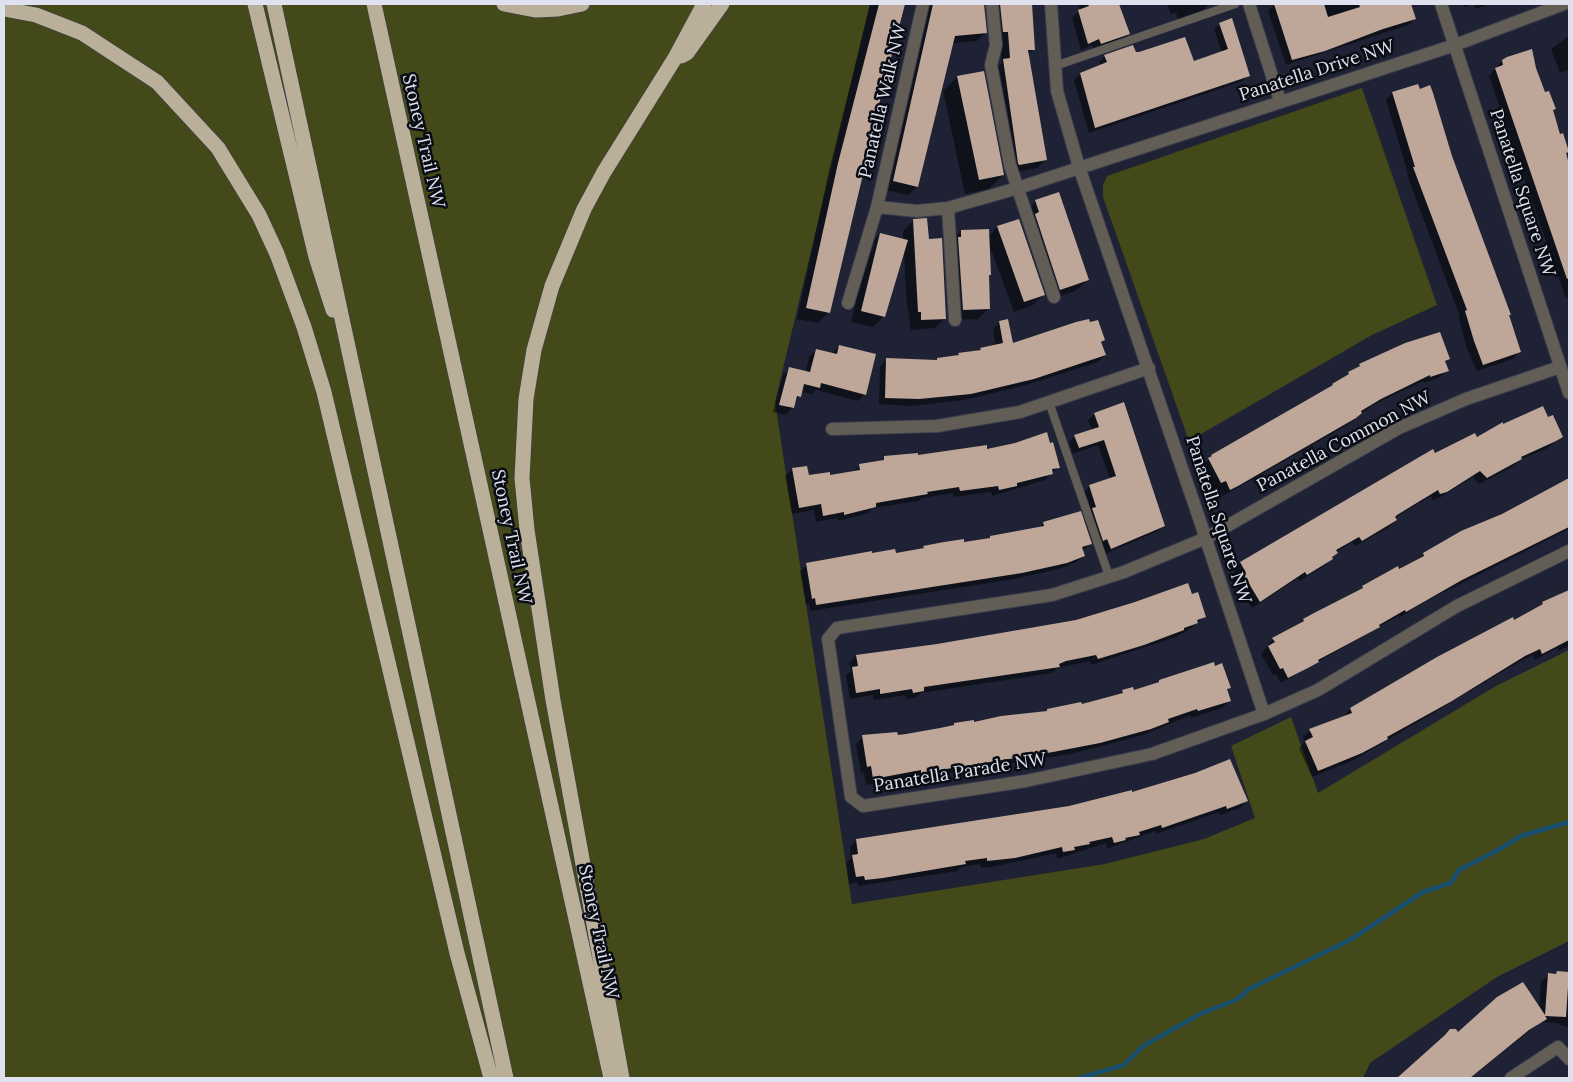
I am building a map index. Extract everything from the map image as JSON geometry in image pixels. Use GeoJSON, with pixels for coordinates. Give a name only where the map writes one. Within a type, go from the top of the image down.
{"type":"FeatureCollection","features":[{"type":"Feature","properties":{"kind":"highway"},"geometry":{"type":"LineString","coordinates":[[254,4],[316,257],[359,390]]}},
{"type":"Feature","properties":{"kind":"highway"},"geometry":{"type":"LineString","coordinates":[[274,4],[359,390],[506,1078]]}},
{"type":"Feature","properties":{"kind":"highway","name":"Stoney Trail NW"},"geometry":{"type":"LineString","coordinates":[[374,4],[611,1078]]}},
{"type":"Feature","properties":{"kind":"highway"},"geometry":{"type":"LineString","coordinates":[[504,4],[535,10],[558,9],[582,4]]}},
{"type":"Feature","properties":{"kind":"highway"},"geometry":{"type":"LineString","coordinates":[[622,1078],[554,710],[527,530],[522,478],[526,399],[534,350],[552,286],[584,208],[674,58],[704,4]]}},
{"type":"Feature","properties":{"kind":"highway"},"geometry":{"type":"LineString","coordinates":[[674,58],[687,53],[722,4]]}},
{"type":"Feature","properties":{"kind":"highway"},"geometry":{"type":"LineString","coordinates":[[4,9],[36,15],[82,33],[157,82],[218,148],[259,215],[277,254],[304,327],[324,392],[455,943],[491,1078]]}},
{"type":"Feature","properties":{"kind":"street","name":"Panatella Walk NW"},"geometry":{"type":"LineString","coordinates":[[848,303],[877,207],[923,4]]}},
{"type":"Feature","properties":{"kind":"street"},"geometry":{"type":"LineString","coordinates":[[992,4],[996,45],[991,65],[1010,165],[1054,297]]}},
{"type":"Feature","properties":{"kind":"street","name":"Panatella Square NW"},"geometry":{"type":"LineString","coordinates":[[1051,4],[1057,91],[1079,167],[1149,368],[1264,714]]}},
{"type":"Feature","properties":{"kind":"street"},"geometry":{"type":"LineString","coordinates":[[1248,4],[1280,101]]}},
{"type":"Feature","properties":{"kind":"street","name":"Panatella Square NW"},"geometry":{"type":"LineString","coordinates":[[1441,4],[1569,393]]}},
{"type":"Feature","properties":{"kind":"street","name":"Panatella Drive NW"},"geometry":{"type":"LineString","coordinates":[[1079,167],[1455,45],[1564,4]]}},
{"type":"Feature","properties":{"kind":"street"},"geometry":{"type":"LineString","coordinates":[[877,207],[917,211],[948,208],[1018,188],[1079,167]]}},
{"type":"Feature","properties":{"kind":"street"},"geometry":{"type":"LineString","coordinates":[[948,208],[955,320]]}},
{"type":"Feature","properties":{"kind":"street","name":"Panatella Common NW"},"geometry":{"type":"LineString","coordinates":[[1206,538],[1399,428],[1466,399],[1560,367]]}},
{"type":"Feature","properties":{"kind":"street"},"geometry":{"type":"LineString","coordinates":[[832,429],[937,426],[1020,412],[1149,368]]}},
{"type":"Feature","properties":{"kind":"street","name":"Panatella Parade NW"},"geometry":{"type":"LineString","coordinates":[[1206,538],[1109,576],[1052,594],[837,628],[828,639],[851,797],[863,806],[1026,782],[1152,754],[1264,714]]}},
{"type":"Feature","properties":{"kind":"street"},"geometry":{"type":"LineString","coordinates":[[1264,714],[1318,690],[1457,606],[1569,552]]}},
{"type":"Feature","properties":{"kind":"street"},"geometry":{"type":"LineString","coordinates":[[1511,1078],[1558,1047],[1569,1059]]}},
{"type":"Feature","properties":{"kind":"lane"},"geometry":{"type":"LineString","coordinates":[[1056,66],[1235,4]]}},
{"type":"Feature","properties":{"kind":"lane"},"geometry":{"type":"LineString","coordinates":[[1049,402],[1109,576]]}},
{"type":"Feature","properties":{"kind":"green space"},"geometry":{"type":"Polygon","coordinates":[[[4,4],[870,4],[775,402],[852,904],[1105,864],[1204,839],[1255,818],[1231,746],[1291,717],[1318,793],[1496,686],[1569,650],[1569,941],[1497,977],[1370,1063],[1363,1078],[4,1078],[4,4]]]}},
{"type":"Feature","properties":{"kind":"green space"},"geometry":{"type":"Polygon","coordinates":[[[1362,88],[1437,305],[1372,335],[1189,441],[1103,197],[1103,185],[1107,176],[1362,88]]]}},
{"type":"Feature","properties":{"kind":"building"},"geometry":{"type":"Polygon","coordinates":[[[879,4],[905,4],[864,162],[866,162],[830,313],[806,308],[838,163],[879,4]]]}},
{"type":"Feature","properties":{"kind":"building"},"geometry":{"type":"Polygon","coordinates":[[[933,4],[984,4],[987,33],[955,36],[918,187],[893,181],[933,4]]]}},
{"type":"Feature","properties":{"kind":"building"},"geometry":{"type":"Polygon","coordinates":[[[1000,4],[1032,4],[1035,50],[1028,50],[1047,160],[1019,165],[1018,163],[1003,59],[1010,58],[1008,32],[1003,32],[1000,4]]]}},
{"type":"Feature","properties":{"kind":"building"},"geometry":{"type":"Polygon","coordinates":[[[1088,4],[1119,4],[1130,34],[1101,44],[1099,39],[1088,44],[1078,10],[1089,6],[1088,4]]]}},
{"type":"Feature","properties":{"kind":"building"},"geometry":{"type":"Polygon","coordinates":[[[1274,4],[1324,4],[1328,17],[1360,7],[1359,4],[1411,4],[1416,19],[1383,29],[1325,51],[1292,60],[1274,4]]]}},
{"type":"Feature","properties":{"kind":"building"},"geometry":{"type":"Polygon","coordinates":[[[1232,18],[1250,76],[1095,128],[1080,73],[1107,62],[1104,55],[1133,45],[1136,52],[1139,52],[1185,37],[1194,61],[1228,49],[1219,23],[1232,18]]]}},
{"type":"Feature","properties":{"kind":"building"},"geometry":{"type":"Polygon","coordinates":[[[1532,49],[1536,68],[1545,92],[1549,91],[1556,109],[1553,110],[1560,134],[1563,133],[1569,152],[1566,153],[1569,164],[1569,278],[1567,279],[1495,68],[1503,65],[1502,60],[1507,57],[1532,49]]]}},
{"type":"Feature","properties":{"kind":"building"},"geometry":{"type":"Polygon","coordinates":[[[984,71],[1004,175],[979,180],[957,76],[984,71]]]}},
{"type":"Feature","properties":{"kind":"building"},"geometry":{"type":"Polygon","coordinates":[[[1418,84],[1420,89],[1430,85],[1452,156],[1511,315],[1509,315],[1521,352],[1483,365],[1465,311],[1467,310],[1413,167],[1415,167],[1392,92],[1418,84]]]}},
{"type":"Feature","properties":{"kind":"building"},"geometry":{"type":"Polygon","coordinates":[[[1059,192],[1089,280],[1060,290],[1035,214],[1039,212],[1035,200],[1059,192]]]}},
{"type":"Feature","properties":{"kind":"building"},"geometry":{"type":"Polygon","coordinates":[[[927,218],[929,239],[942,238],[946,319],[921,320],[921,312],[918,312],[913,219],[927,218]]]}},
{"type":"Feature","properties":{"kind":"building"},"geometry":{"type":"Polygon","coordinates":[[[1019,219],[1045,295],[1024,302],[997,226],[1019,219]]]}},
{"type":"Feature","properties":{"kind":"building"},"geometry":{"type":"Polygon","coordinates":[[[989,229],[990,309],[963,310],[958,237],[961,237],[961,230],[989,229]]]}},
{"type":"Feature","properties":{"kind":"building"},"geometry":{"type":"Polygon","coordinates":[[[880,233],[908,240],[885,317],[861,311],[880,233]]]}},
{"type":"Feature","properties":{"kind":"building"},"geometry":{"type":"Polygon","coordinates":[[[1008,319],[1013,343],[1076,322],[1089,319],[1090,322],[1098,320],[1105,340],[1101,342],[1106,355],[1034,379],[971,394],[919,399],[885,398],[886,358],[937,360],[937,358],[981,350],[980,348],[1003,343],[999,321],[1008,319]]]}},
{"type":"Feature","properties":{"kind":"building"},"geometry":{"type":"Polygon","coordinates":[[[1440,332],[1450,359],[1445,361],[1449,371],[1430,377],[1430,375],[1381,399],[1361,411],[1362,413],[1356,418],[1230,490],[1226,481],[1221,483],[1208,458],[1211,455],[1333,385],[1349,374],[1348,372],[1360,366],[1359,364],[1405,343],[1440,332]]]}},
{"type":"Feature","properties":{"kind":"building"},"geometry":{"type":"Polygon","coordinates":[[[839,345],[876,354],[866,395],[821,383],[820,388],[804,384],[801,397],[797,396],[794,408],[779,405],[789,367],[810,372],[816,349],[837,354],[839,345]]]}},
{"type":"Feature","properties":{"kind":"building"},"geometry":{"type":"Polygon","coordinates":[[[1124,402],[1165,526],[1111,549],[1107,539],[1103,541],[1092,508],[1096,507],[1089,485],[1116,476],[1104,440],[1079,448],[1074,435],[1099,427],[1094,413],[1124,402]]]}},
{"type":"Feature","properties":{"kind":"building"},"geometry":{"type":"Polygon","coordinates":[[[1543,406],[1548,417],[1553,415],[1563,437],[1521,457],[1522,459],[1487,478],[1480,471],[1447,492],[1440,494],[1438,490],[1397,515],[1395,517],[1397,520],[1362,541],[1359,537],[1336,550],[1338,553],[1332,557],[1333,559],[1307,575],[1305,572],[1260,602],[1242,572],[1245,571],[1240,562],[1433,449],[1435,453],[1475,433],[1477,437],[1503,422],[1503,424],[1543,406]]]}},
{"type":"Feature","properties":{"kind":"building"},"geometry":{"type":"Polygon","coordinates":[[[1047,432],[1050,443],[1053,442],[1060,468],[1052,469],[1053,474],[1017,483],[1017,486],[999,490],[998,486],[960,491],[959,487],[927,492],[928,494],[876,503],[876,507],[844,515],[844,512],[823,516],[821,504],[799,508],[792,468],[807,466],[809,475],[830,472],[830,475],[860,470],[859,464],[884,460],[884,456],[918,453],[918,455],[987,445],[987,449],[1015,443],[1047,432]]]}},
{"type":"Feature","properties":{"kind":"building"},"geometry":{"type":"Polygon","coordinates":[[[1569,478],[1569,527],[1462,580],[1406,612],[1405,610],[1379,625],[1380,627],[1288,678],[1283,668],[1280,669],[1268,646],[1275,642],[1272,638],[1304,621],[1303,619],[1363,588],[1362,586],[1398,566],[1399,569],[1424,556],[1423,553],[1461,531],[1502,514],[1569,478]]]}},
{"type":"Feature","properties":{"kind":"building"},"geometry":{"type":"Polygon","coordinates":[[[1081,511],[1092,544],[1082,547],[1085,556],[1067,563],[1022,573],[816,605],[815,598],[812,599],[806,563],[872,551],[872,553],[895,549],[896,553],[944,542],[964,539],[964,542],[990,538],[990,536],[1044,526],[1043,522],[1081,511]]]}},
{"type":"Feature","properties":{"kind":"building"},"geometry":{"type":"Polygon","coordinates":[[[1188,583],[1192,594],[1198,592],[1206,617],[1197,620],[1198,623],[1184,628],[1184,630],[1144,645],[1098,659],[1096,655],[1066,661],[1059,664],[1060,667],[924,687],[924,691],[913,693],[912,689],[880,694],[880,689],[856,693],[852,667],[858,666],[856,655],[937,644],[1076,620],[1188,583]]]}},
{"type":"Feature","properties":{"kind":"building"},"geometry":{"type":"Polygon","coordinates":[[[1569,590],[1569,640],[1542,654],[1540,649],[1525,656],[1452,701],[1387,737],[1388,739],[1362,753],[1318,771],[1305,741],[1313,737],[1309,729],[1352,713],[1350,708],[1437,657],[1513,617],[1514,620],[1543,604],[1542,602],[1569,590]]]}},
{"type":"Feature","properties":{"kind":"building"},"geometry":{"type":"Polygon","coordinates":[[[1214,662],[1215,666],[1222,663],[1231,688],[1227,689],[1231,701],[1198,711],[1197,709],[1168,719],[1169,722],[1151,729],[1100,743],[1053,752],[921,773],[921,770],[873,779],[871,766],[867,767],[862,735],[897,732],[898,735],[906,734],[954,725],[954,723],[974,720],[974,722],[1001,716],[1047,711],[1047,709],[1081,702],[1082,704],[1123,693],[1122,690],[1133,687],[1134,690],[1214,662]]]}},
{"type":"Feature","properties":{"kind":"building"},"geometry":{"type":"Polygon","coordinates":[[[1230,759],[1248,801],[1227,809],[1226,806],[1162,828],[1161,825],[1139,832],[1140,835],[1125,838],[1126,840],[1114,843],[1112,837],[1089,842],[1090,844],[1074,847],[1075,850],[1063,852],[1062,847],[1015,858],[987,861],[987,858],[965,861],[966,864],[883,878],[865,880],[864,876],[856,877],[852,855],[858,854],[856,839],[1069,806],[1132,790],[1132,792],[1195,773],[1230,759]]]}},
{"type":"Feature","properties":{"kind":"building"},"geometry":{"type":"Polygon","coordinates":[[[1557,971],[1569,972],[1566,1017],[1545,1016],[1547,1019],[1529,1030],[1470,1078],[1397,1078],[1450,1029],[1456,1029],[1458,1032],[1497,997],[1523,982],[1545,1015],[1548,973],[1556,974],[1557,971]]]}},
{"type":"Feature","properties":{"kind":"waterway"},"geometry":{"type":"LineString","coordinates":[[1079,1078],[1124,1065],[1143,1046],[1200,1014],[1238,999],[1249,989],[1350,940],[1423,892],[1451,883],[1459,870],[1521,836],[1569,822]]}}]}
